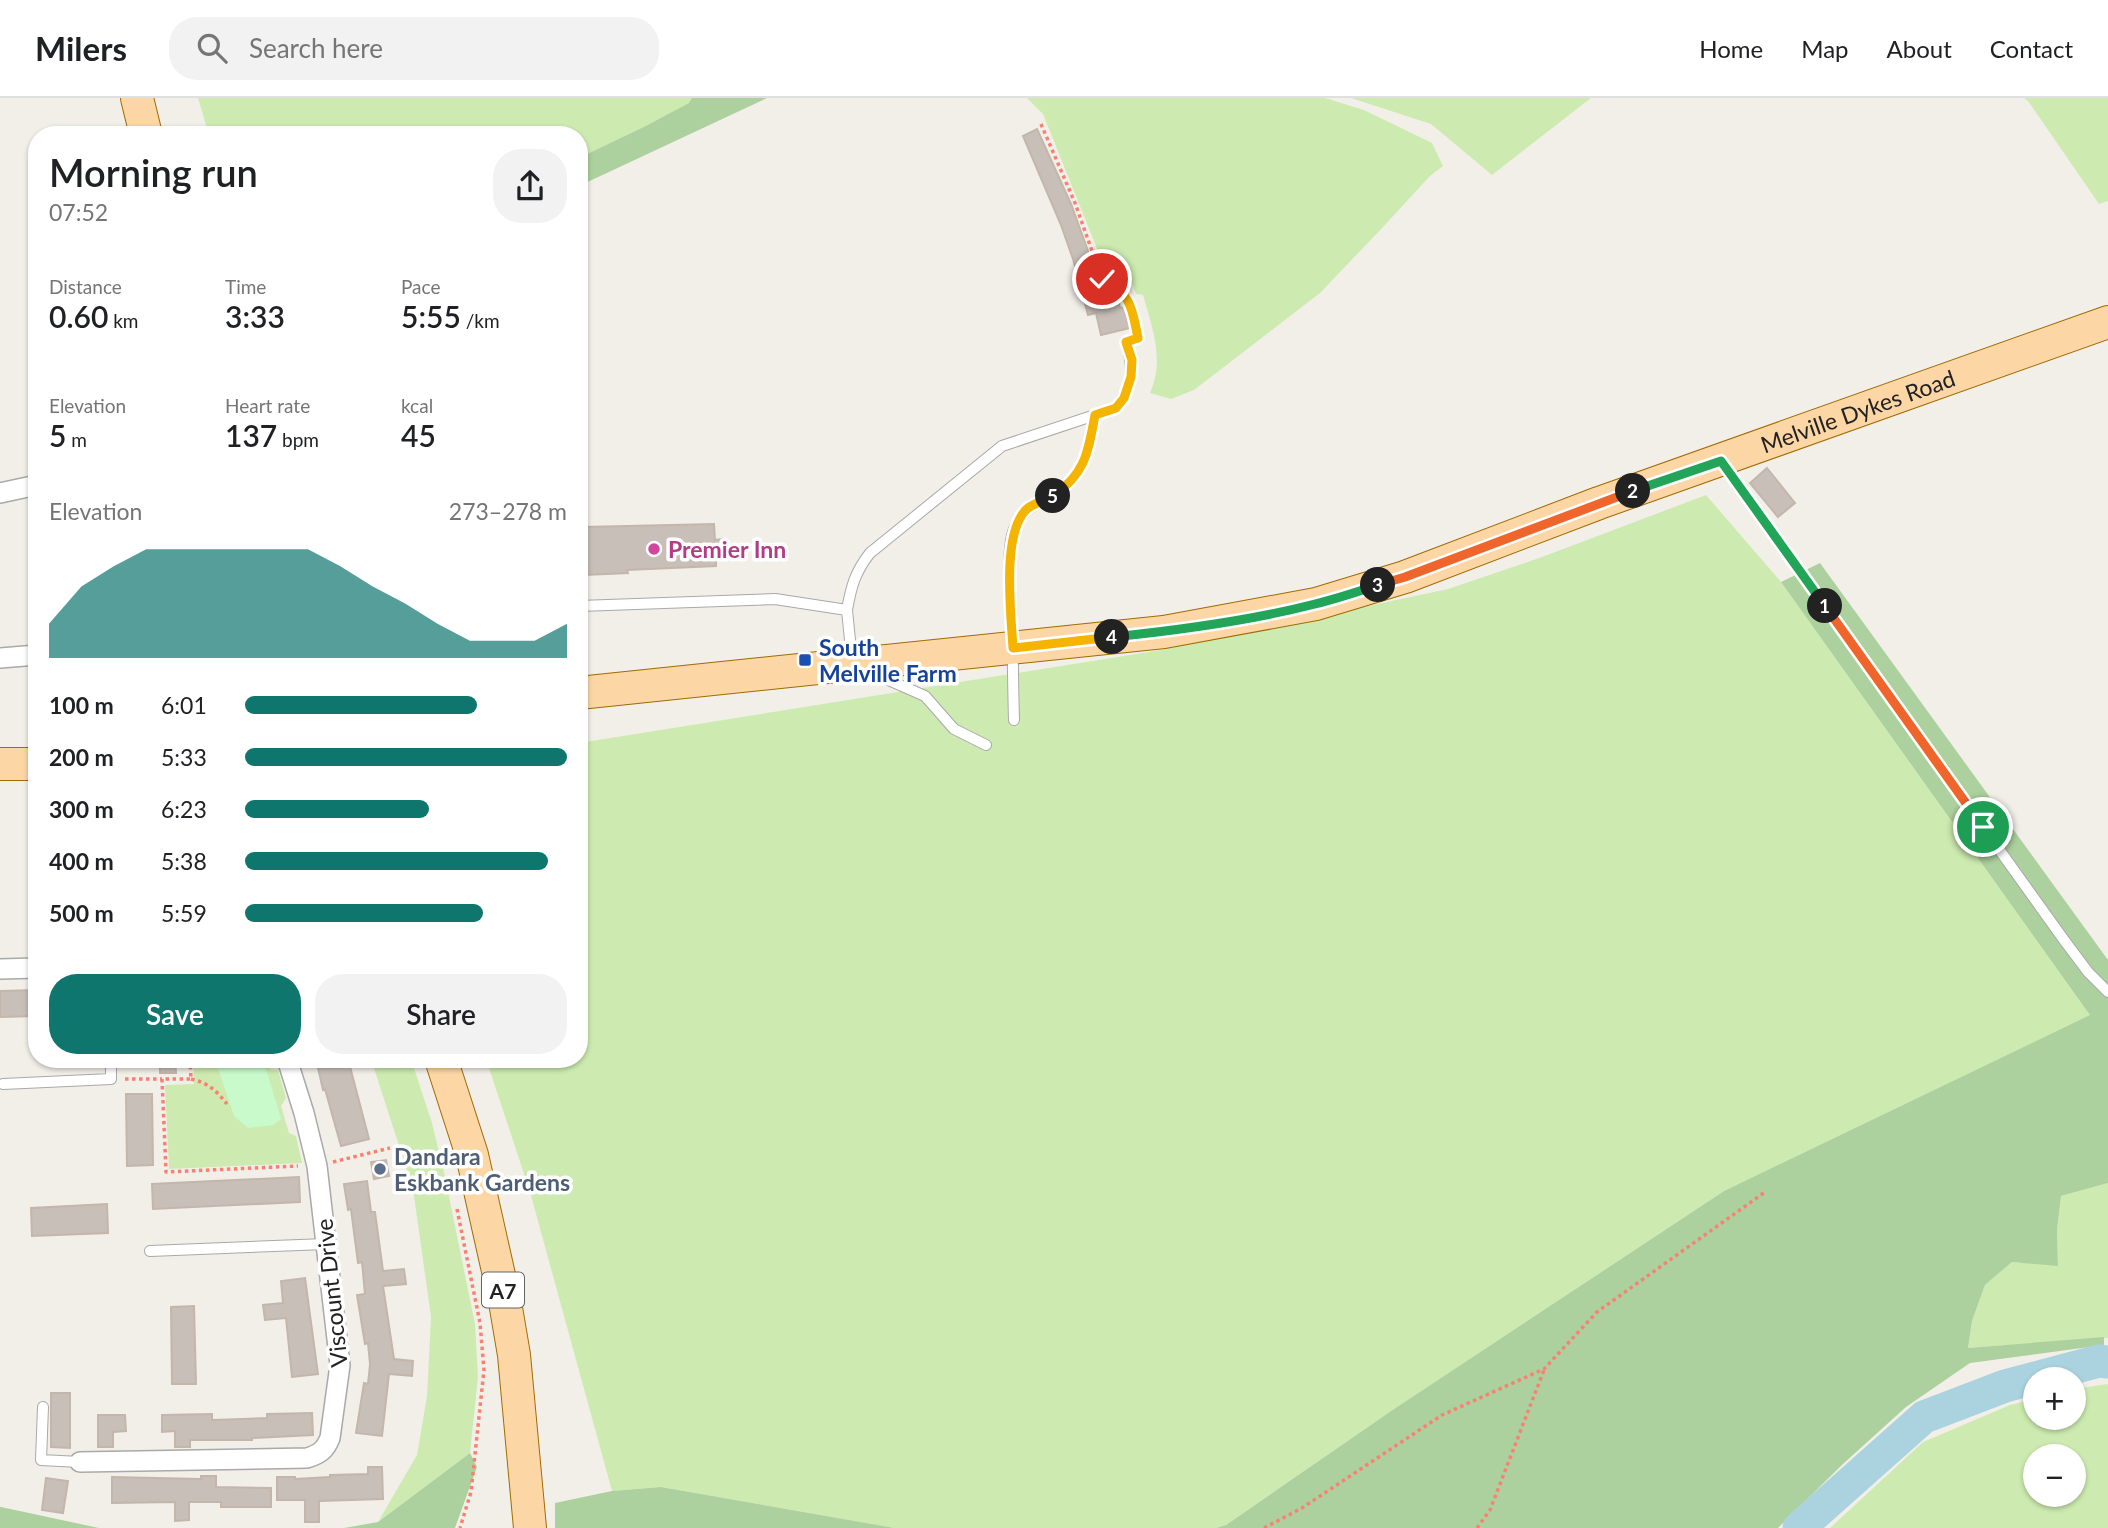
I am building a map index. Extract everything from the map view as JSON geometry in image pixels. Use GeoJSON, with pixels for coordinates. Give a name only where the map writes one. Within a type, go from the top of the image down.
{"type":"FeatureCollection","features":[{"type":"Feature","properties":{"kind":"main road"},"geometry":{"type":"LineString","coordinates":[[137,98],[144,126]]}},
{"type":"Feature","properties":{"kind":"main road","name":"Melville Dykes Road"},"geometry":{"type":"LineString","coordinates":[[588,692],[1164,632],[1316,604],[1405,577],[1599,503],[2108,322]]}},
{"type":"Feature","properties":{"kind":"main road"},"geometry":{"type":"LineString","coordinates":[[0,764],[28,764]]}},
{"type":"Feature","properties":{"kind":"main road","name":"A7"},"geometry":{"type":"LineString","coordinates":[[444,1068],[472,1155],[505,1302],[514,1354],[530,1528]]}},
{"type":"Feature","properties":{"kind":"street"},"geometry":{"type":"LineString","coordinates":[[0,493],[28,487]]}},
{"type":"Feature","properties":{"kind":"street"},"geometry":{"type":"LineString","coordinates":[[0,658],[28,655]]}},
{"type":"Feature","properties":{"kind":"street"},"geometry":{"type":"LineString","coordinates":[[0,969],[28,968]]}},
{"type":"Feature","properties":{"kind":"street","name":"Viscount Drive"},"geometry":{"type":"LineString","coordinates":[[80,1462],[307,1458],[318,1455],[326,1448],[330,1438],[340,1365],[317,1166],[290,1068]]}},
{"type":"Feature","properties":{"kind":"lane"},"geometry":{"type":"LineString","coordinates":[[852,664],[847,610],[851,587],[859,568],[870,553],[1002,446],[1116,408],[1124,398],[1131,377],[1132,360],[1126,342]]}},
{"type":"Feature","properties":{"kind":"lane"},"geometry":{"type":"LineString","coordinates":[[1014,720],[1011,549],[1014,528],[1027,508],[1048,499],[1076,475],[1087,458],[1095,415]]}},
{"type":"Feature","properties":{"kind":"lane"},"geometry":{"type":"LineString","coordinates":[[1721,461],[2064,940],[2088,972],[2108,992]]}},
{"type":"Feature","properties":{"kind":"lane"},"geometry":{"type":"LineString","coordinates":[[588,606],[775,599],[847,610]]}},
{"type":"Feature","properties":{"kind":"lane"},"geometry":{"type":"LineString","coordinates":[[885,661],[886,679],[925,696],[954,729],[986,746]]}},
{"type":"Feature","properties":{"kind":"lane"},"geometry":{"type":"LineString","coordinates":[[3,1084],[111,1079],[111,1068]]}},
{"type":"Feature","properties":{"kind":"lane"},"geometry":{"type":"LineString","coordinates":[[150,1251],[326,1244]]}},
{"type":"Feature","properties":{"kind":"lane"},"geometry":{"type":"LineString","coordinates":[[43,1407],[41,1460],[80,1462]]}},
{"type":"Feature","properties":{"kind":"path"},"geometry":{"type":"LineString","coordinates":[[1041,124],[1075,203],[1102,279],[1115,285],[1125,295],[1133,312],[1138,338],[1126,342]]}},
{"type":"Feature","properties":{"kind":"path"},"geometry":{"type":"LineString","coordinates":[[190,1068],[191,1079]]}},
{"type":"Feature","properties":{"kind":"path"},"geometry":{"type":"LineString","coordinates":[[111,1079],[191,1079],[205,1082],[215,1089],[227,1104]]}},
{"type":"Feature","properties":{"kind":"path"},"geometry":{"type":"LineString","coordinates":[[162,1079],[166,1172],[317,1166],[390,1148]]}},
{"type":"Feature","properties":{"kind":"path"},"geometry":{"type":"LineString","coordinates":[[1477,1528],[1490,1510],[1544,1369],[1597,1312],[1765,1192]]}},
{"type":"Feature","properties":{"kind":"path"},"geometry":{"type":"LineString","coordinates":[[457,1202],[480,1323],[484,1370],[471,1492],[460,1528]]}},
{"type":"Feature","properties":{"kind":"path"},"geometry":{"type":"LineString","coordinates":[[1264,1528],[1302,1508],[1442,1415],[1544,1369]]}},
{"type":"Feature","properties":{"kind":"green space"},"geometry":{"type":"Polygon","coordinates":[[[198,98],[733,98],[588,167],[588,126],[206,126],[198,98]]]}},
{"type":"Feature","properties":{"kind":"green space"},"geometry":{"type":"Polygon","coordinates":[[[692,98],[767,98],[588,182],[588,154],[689,103],[692,98]]]}},
{"type":"Feature","properties":{"kind":"green space"},"geometry":{"type":"Polygon","coordinates":[[[1027,98],[1325,98],[1364,110],[1432,143],[1443,166],[1430,176],[1320,293],[1194,390],[1171,399],[1150,393],[1157,356],[1143,295],[1136,294],[1132,283],[1100,256],[1043,114],[1027,98]]]}},
{"type":"Feature","properties":{"kind":"green space"},"geometry":{"type":"Polygon","coordinates":[[[1351,98],[1591,98],[1492,175],[1431,124],[1351,98]]]}},
{"type":"Feature","properties":{"kind":"green space"},"geometry":{"type":"Polygon","coordinates":[[[2024,98],[2108,98],[2108,201],[2099,204],[2024,98]]]}},
{"type":"Feature","properties":{"kind":"green space"},"geometry":{"type":"Polygon","coordinates":[[[1706,495],[1781,582],[2091,1015],[1724,1191],[1394,1409],[1226,1525],[1216,1528],[894,1528],[661,1487],[612,1491],[530,1192],[489,1068],[588,1068],[588,742],[1161,650],[1448,589],[1542,557],[1706,495]]]}},
{"type":"Feature","properties":{"kind":"green space"},"geometry":{"type":"Polygon","coordinates":[[[1820,563],[2108,960],[2108,1183],[2061,1196],[2057,1230],[2058,1266],[2012,1262],[1985,1285],[1972,1321],[1968,1348],[2104,1337],[2104,1345],[1970,1363],[1906,1407],[1778,1528],[1216,1528],[1226,1525],[1394,1409],[1724,1191],[2090,1015],[1781,582],[1820,563]]]}},
{"type":"Feature","properties":{"kind":"green space"},"geometry":{"type":"Polygon","coordinates":[[[193,1068],[278,1070],[286,1098],[281,1106],[289,1133],[296,1136],[302,1163],[169,1169],[165,1085],[194,1084],[193,1068]]]}},
{"type":"Feature","properties":{"kind":"green space"},"geometry":{"type":"Polygon","coordinates":[[[218,1068],[265,1068],[281,1119],[273,1125],[248,1128],[234,1116],[218,1068]]]}},
{"type":"Feature","properties":{"kind":"green space"},"geometry":{"type":"Polygon","coordinates":[[[374,1068],[414,1068],[432,1123],[445,1177],[475,1324],[478,1377],[470,1453],[378,1522],[417,1455],[427,1396],[431,1317],[413,1189],[374,1068]]]}},
{"type":"Feature","properties":{"kind":"green space"},"geometry":{"type":"Polygon","coordinates":[[[2108,1183],[2108,1338],[1968,1348],[1972,1321],[1985,1285],[2012,1262],[2058,1265],[2057,1230],[2061,1196],[2108,1183]]]}},
{"type":"Feature","properties":{"kind":"green space"},"geometry":{"type":"Polygon","coordinates":[[[2108,1384],[2108,1528],[1830,1528],[1923,1442],[2023,1402],[2023,1430],[2086,1430],[2086,1387],[2108,1384]]]}},
{"type":"Feature","properties":{"kind":"green space"},"geometry":{"type":"Polygon","coordinates":[[[470,1453],[477,1467],[455,1528],[344,1528],[378,1522],[470,1453]]]}},
{"type":"Feature","properties":{"kind":"green space"},"geometry":{"type":"Polygon","coordinates":[[[661,1487],[894,1528],[555,1528],[555,1503],[612,1491],[661,1487]]]}},
{"type":"Feature","properties":{"kind":"green space"},"geometry":{"type":"Polygon","coordinates":[[[1,1507],[99,1528],[0,1528],[1,1507]]]}},
{"type":"Feature","properties":{"kind":"building"},"geometry":{"type":"Polygon","coordinates":[[[1037,129],[1071,204],[1100,294],[1116,291],[1120,308],[1125,307],[1130,328],[1101,335],[1096,313],[1088,315],[1061,225],[1023,136],[1037,129]]]}},
{"type":"Feature","properties":{"kind":"building"},"geometry":{"type":"Polygon","coordinates":[[[1767,468],[1795,503],[1778,517],[1750,483],[1767,468]]]}},
{"type":"Feature","properties":{"kind":"building","name":"Premier Inn"},"geometry":{"type":"Polygon","coordinates":[[[714,524],[715,540],[723,539],[724,558],[716,558],[716,566],[627,570],[628,573],[588,575],[588,527],[714,524]]]}},
{"type":"Feature","properties":{"kind":"building"},"geometry":{"type":"Polygon","coordinates":[[[28,990],[28,1016],[0,1017],[0,991],[28,990]]]}},
{"type":"Feature","properties":{"kind":"building"},"geometry":{"type":"Polygon","coordinates":[[[160,1068],[176,1068],[176,1073],[160,1073],[160,1068]]]}},
{"type":"Feature","properties":{"kind":"building"},"geometry":{"type":"Polygon","coordinates":[[[318,1068],[350,1068],[369,1139],[341,1146],[325,1089],[323,1090],[318,1068]]]}},
{"type":"Feature","properties":{"kind":"building"},"geometry":{"type":"Polygon","coordinates":[[[126,1094],[152,1094],[153,1165],[127,1166],[126,1094]]]}},
{"type":"Feature","properties":{"kind":"building"},"geometry":{"type":"Polygon","coordinates":[[[386,1160],[389,1176],[374,1179],[371,1162],[386,1160]]]}},
{"type":"Feature","properties":{"kind":"building"},"geometry":{"type":"Polygon","coordinates":[[[299,1177],[300,1202],[153,1209],[152,1184],[299,1177]]]}},
{"type":"Feature","properties":{"kind":"building"},"geometry":{"type":"Polygon","coordinates":[[[367,1181],[371,1212],[375,1212],[383,1271],[404,1269],[406,1284],[383,1286],[394,1359],[413,1361],[412,1376],[389,1374],[382,1436],[356,1433],[364,1383],[368,1384],[370,1364],[357,1295],[365,1294],[362,1262],[358,1263],[351,1209],[348,1210],[344,1184],[367,1181]]]}},
{"type":"Feature","properties":{"kind":"building"},"geometry":{"type":"Polygon","coordinates":[[[107,1204],[108,1233],[32,1236],[31,1208],[107,1204]]]}},
{"type":"Feature","properties":{"kind":"building"},"geometry":{"type":"Polygon","coordinates":[[[305,1278],[318,1374],[292,1377],[286,1318],[265,1320],[263,1305],[283,1303],[281,1281],[305,1278]]]}},
{"type":"Feature","properties":{"kind":"building"},"geometry":{"type":"Polygon","coordinates":[[[194,1306],[196,1384],[172,1384],[171,1307],[194,1306]]]}},
{"type":"Feature","properties":{"kind":"building"},"geometry":{"type":"Polygon","coordinates":[[[51,1393],[70,1393],[70,1448],[51,1447],[51,1393]]]}},
{"type":"Feature","properties":{"kind":"building"},"geometry":{"type":"Polygon","coordinates":[[[312,1413],[313,1435],[252,1440],[190,1440],[190,1447],[175,1447],[175,1431],[162,1432],[162,1415],[212,1414],[212,1420],[267,1418],[267,1414],[312,1413]]]}},
{"type":"Feature","properties":{"kind":"building"},"geometry":{"type":"Polygon","coordinates":[[[98,1415],[125,1415],[126,1431],[113,1432],[113,1447],[98,1447],[98,1415]]]}},
{"type":"Feature","properties":{"kind":"building"},"geometry":{"type":"Polygon","coordinates":[[[368,1467],[382,1467],[383,1499],[319,1501],[319,1522],[305,1522],[305,1500],[277,1500],[277,1477],[295,1479],[368,1474],[368,1467]]]}},
{"type":"Feature","properties":{"kind":"building"},"geometry":{"type":"Polygon","coordinates":[[[201,1476],[216,1476],[216,1487],[271,1488],[271,1507],[221,1507],[221,1502],[189,1502],[189,1520],[175,1521],[175,1502],[112,1503],[112,1477],[201,1479],[201,1476]]]}},
{"type":"Feature","properties":{"kind":"building"},"geometry":{"type":"Polygon","coordinates":[[[46,1478],[68,1481],[63,1513],[42,1510],[46,1478]]]}},
{"type":"Feature","properties":{"kind":"waterway"},"geometry":{"type":"LineString","coordinates":[[1799,1528],[1924,1417],[2005,1386],[2099,1361],[2108,1362]]}},
{"type":"Feature","properties":{"kind":"place","name":"Premier Inn"},"geometry":{"type":"Point","coordinates":[654,549]}},
{"type":"Feature","properties":{"kind":"place","name":"South Melville Farm"},"geometry":{"type":"Point","coordinates":[805,660]}},
{"type":"Feature","properties":{"kind":"place","name":"Dandara Eskbank Gardens"},"geometry":{"type":"Point","coordinates":[380,1169]}},
{"type":"Feature","properties":{"kind":"route"},"geometry":{"type":"LineString","coordinates":[[1102,279],[1115,285],[1125,295],[1133,312],[1138,338],[1126,342],[1132,360],[1131,377],[1124,398],[1116,408],[1095,415],[1087,458],[1076,475],[1048,499],[1027,508],[1014,528],[1011,549],[1013,648],[1164,632],[1316,604],[1405,577],[1599,503],[1721,461],[1983,827]]}}]}
